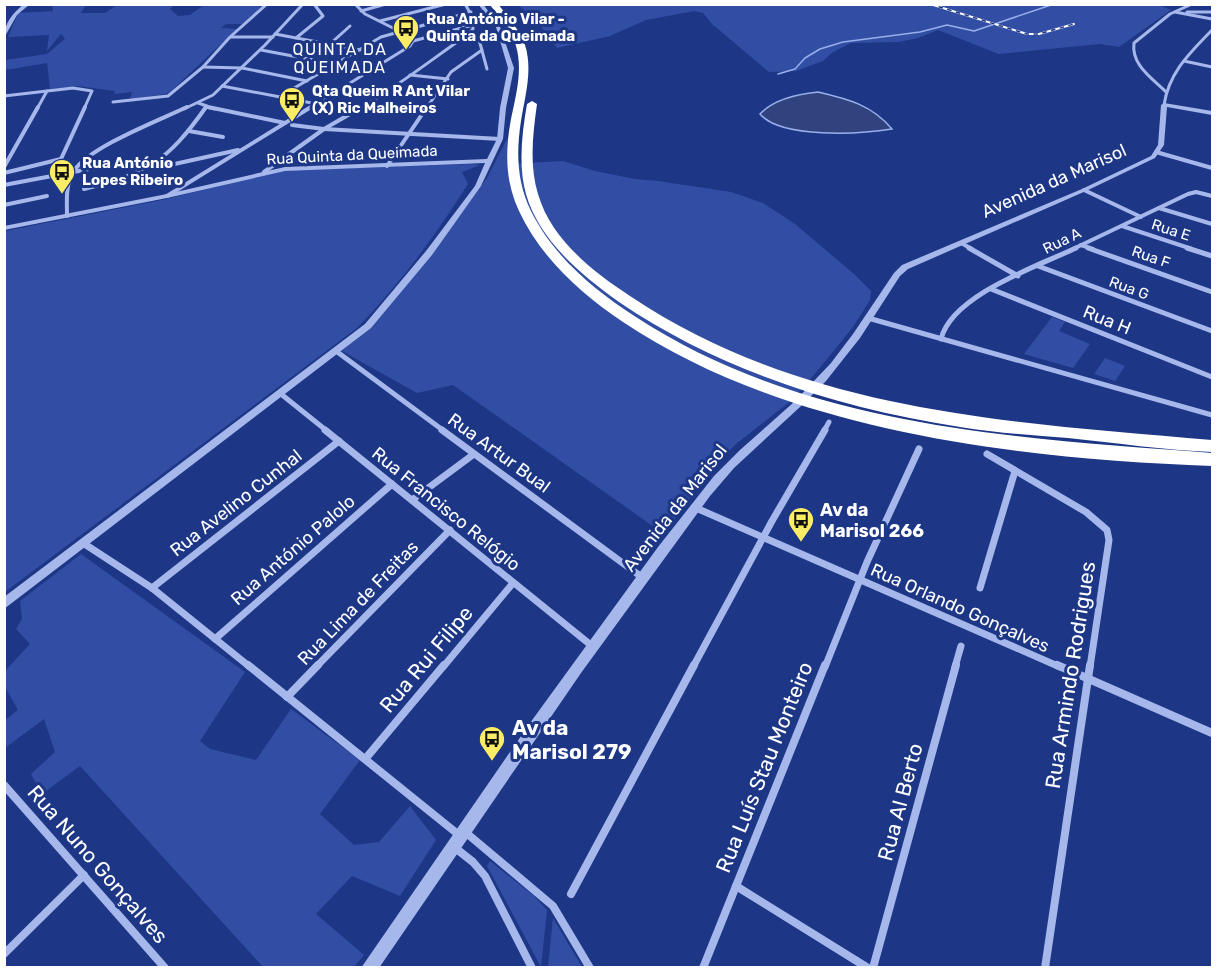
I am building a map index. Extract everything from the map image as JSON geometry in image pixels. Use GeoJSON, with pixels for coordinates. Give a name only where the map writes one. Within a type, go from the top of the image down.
{"type":"FeatureCollection","features":[{"type":"Feature","properties":{"kind":"highway"},"geometry":{"type":"LineString","coordinates":[[491,4],[512,27],[527,52]]}},
{"type":"Feature","properties":{"kind":"highway"},"geometry":{"type":"LineString","coordinates":[[503,4],[522,28],[527,52],[524,116],[528,175],[532,194],[549,229],[585,269],[625,301],[681,334],[780,375],[860,401],[953,420],[1212,446]]}},
{"type":"Feature","properties":{"kind":"highway"},"geometry":{"type":"LineString","coordinates":[[533,98],[524,116],[513,150],[515,182],[526,214],[557,261],[582,287],[608,307],[648,332],[702,360],[764,385],[899,425],[958,436],[1212,460]]}},
{"type":"Feature","properties":{"kind":"street"},"geometry":{"type":"LineString","coordinates":[[13,4],[15,14]]}},
{"type":"Feature","properties":{"kind":"street"},"geometry":{"type":"LineString","coordinates":[[4,37],[15,14],[28,4]]}},
{"type":"Feature","properties":{"kind":"street"},"geometry":{"type":"LineString","coordinates":[[113,102],[168,96],[203,67],[230,37],[267,4]]}},
{"type":"Feature","properties":{"kind":"street"},"geometry":{"type":"LineString","coordinates":[[67,216],[68,183],[74,170],[106,146],[213,95],[261,50],[303,4]]}},
{"type":"Feature","properties":{"kind":"street"},"geometry":{"type":"LineString","coordinates":[[296,38],[323,16],[314,4]]}},
{"type":"Feature","properties":{"kind":"street"},"geometry":{"type":"LineString","coordinates":[[355,4],[361,11],[409,36],[413,41]]}},
{"type":"Feature","properties":{"kind":"street"},"geometry":{"type":"LineString","coordinates":[[361,11],[386,4]]}},
{"type":"Feature","properties":{"kind":"street"},"geometry":{"type":"LineString","coordinates":[[379,21],[446,4]]}},
{"type":"Feature","properties":{"kind":"street"},"geometry":{"type":"LineString","coordinates":[[264,172],[324,129],[391,91],[467,35],[473,29],[473,25],[471,12],[465,4]]}},
{"type":"Feature","properties":{"kind":"street"},"geometry":{"type":"LineString","coordinates":[[4,604],[368,326],[392,300],[478,186],[500,139],[501,116],[511,68],[498,27],[480,4]]}},
{"type":"Feature","properties":{"kind":"street"},"geometry":{"type":"LineString","coordinates":[[1166,93],[1143,69],[1134,55],[1134,43],[1175,12],[1192,4]]}},
{"type":"Feature","properties":{"kind":"street"},"geometry":{"type":"LineString","coordinates":[[279,97],[398,30],[471,12]]}},
{"type":"Feature","properties":{"kind":"street"},"geometry":{"type":"LineString","coordinates":[[1175,12],[1212,12]]}},
{"type":"Feature","properties":{"kind":"street"},"geometry":{"type":"LineString","coordinates":[[1175,12],[1212,19]]}},
{"type":"Feature","properties":{"kind":"street"},"geometry":{"type":"LineString","coordinates":[[167,196],[403,51],[413,41],[473,25]]}},
{"type":"Feature","properties":{"kind":"street"},"geometry":{"type":"LineString","coordinates":[[330,44],[350,26]]}},
{"type":"Feature","properties":{"kind":"street"},"geometry":{"type":"LineString","coordinates":[[1212,30],[1167,82],[1161,145],[1156,152],[1212,168]]}},
{"type":"Feature","properties":{"kind":"street"},"geometry":{"type":"LineString","coordinates":[[467,35],[478,36],[487,69]]}},
{"type":"Feature","properties":{"kind":"street"},"geometry":{"type":"LineString","coordinates":[[230,37],[296,38],[361,50]]}},
{"type":"Feature","properties":{"kind":"street"},"geometry":{"type":"LineString","coordinates":[[261,50],[335,64]]}},
{"type":"Feature","properties":{"kind":"street"},"geometry":{"type":"LineString","coordinates":[[387,166],[452,72],[482,50]]}},
{"type":"Feature","properties":{"kind":"street"},"geometry":{"type":"LineString","coordinates":[[1184,61],[1212,67]]}},
{"type":"Feature","properties":{"kind":"street"},"geometry":{"type":"LineString","coordinates":[[203,67],[242,68],[307,81]]}},
{"type":"Feature","properties":{"kind":"street"},"geometry":{"type":"LineString","coordinates":[[410,75],[448,79]]}},
{"type":"Feature","properties":{"kind":"street"},"geometry":{"type":"LineString","coordinates":[[222,86],[317,104]]}},
{"type":"Feature","properties":{"kind":"street"},"geometry":{"type":"LineString","coordinates":[[4,96],[79,88],[92,91],[61,159],[4,173]]}},
{"type":"Feature","properties":{"kind":"street"},"geometry":{"type":"LineString","coordinates":[[4,167],[48,91]]}},
{"type":"Feature","properties":{"kind":"street"},"geometry":{"type":"LineString","coordinates":[[198,103],[206,107],[286,124]]}},
{"type":"Feature","properties":{"kind":"street"},"geometry":{"type":"LineString","coordinates":[[1164,105],[1212,113]]}},
{"type":"Feature","properties":{"kind":"street"},"geometry":{"type":"LineString","coordinates":[[84,189],[127,179],[155,165],[172,152],[206,107]]}},
{"type":"Feature","properties":{"kind":"street"},"geometry":{"type":"LineString","coordinates":[[292,124],[324,129],[500,139]]}},
{"type":"Feature","properties":{"kind":"street"},"geometry":{"type":"LineString","coordinates":[[189,130],[224,137]]}},
{"type":"Feature","properties":{"kind":"street"},"geometry":{"type":"LineString","coordinates":[[4,185],[74,170],[109,166],[176,164],[244,149]]}},
{"type":"Feature","properties":{"kind":"street","name":"Avenida da Marisol"},"geometry":{"type":"LineString","coordinates":[[369,968],[592,646],[696,508],[737,458],[825,378],[852,343],[897,275],[905,267],[1142,164],[1153,157],[1156,152]]}},
{"type":"Feature","properties":{"kind":"street","name":"Rua Quinta da Queimada"},"geometry":{"type":"LineString","coordinates":[[4,228],[167,196],[264,172],[293,168],[490,161]]}},
{"type":"Feature","properties":{"kind":"street"},"geometry":{"type":"LineString","coordinates":[[1084,190],[1141,217]]}},
{"type":"Feature","properties":{"kind":"street","name":"Rua A"},"geometry":{"type":"LineString","coordinates":[[941,339],[942,331],[954,313],[992,289],[1188,194],[1196,192],[1212,196]]}},
{"type":"Feature","properties":{"kind":"street"},"geometry":{"type":"LineString","coordinates":[[4,205],[47,196]]}},
{"type":"Feature","properties":{"kind":"street"},"geometry":{"type":"LineString","coordinates":[[1159,208],[1212,225]]}},
{"type":"Feature","properties":{"kind":"street","name":"Rua E"},"geometry":{"type":"LineString","coordinates":[[1122,226],[1212,256]]}},
{"type":"Feature","properties":{"kind":"street"},"geometry":{"type":"LineString","coordinates":[[961,243],[1018,276]]}},
{"type":"Feature","properties":{"kind":"street","name":"Rua F"},"geometry":{"type":"LineString","coordinates":[[1081,245],[1212,292]]}},
{"type":"Feature","properties":{"kind":"street","name":"Rua G"},"geometry":{"type":"LineString","coordinates":[[1038,266],[1212,331]]}},
{"type":"Feature","properties":{"kind":"street","name":"Rua H"},"geometry":{"type":"LineString","coordinates":[[992,289],[1212,376]]}},
{"type":"Feature","properties":{"kind":"street"},"geometry":{"type":"LineString","coordinates":[[868,318],[1212,415]]}},
{"type":"Feature","properties":{"kind":"street","name":"Rua Artur Bual"},"geometry":{"type":"LineString","coordinates":[[336,351],[644,578]]}},
{"type":"Feature","properties":{"kind":"street","name":"Rua Francisco Relógio"},"geometry":{"type":"LineString","coordinates":[[281,394],[592,646]]}},
{"type":"Feature","properties":{"kind":"street"},"geometry":{"type":"LineString","coordinates":[[571,894],[829,422]]}},
{"type":"Feature","properties":{"kind":"street","name":"Rua Avelino Cunhal"},"geometry":{"type":"LineString","coordinates":[[152,588],[339,441]]}},
{"type":"Feature","properties":{"kind":"street","name":"Rua Luís Stau Monteiro"},"geometry":{"type":"LineString","coordinates":[[703,968],[860,580],[919,449]]}},
{"type":"Feature","properties":{"kind":"street"},"geometry":{"type":"LineString","coordinates":[[411,500],[474,453]]}},
{"type":"Feature","properties":{"kind":"street","name":"Rua Armindo Rodrigues"},"geometry":{"type":"LineString","coordinates":[[987,454],[1086,512],[1107,530],[1108,552],[1045,968]]}},
{"type":"Feature","properties":{"kind":"street"},"geometry":{"type":"LineString","coordinates":[[980,588],[1015,471]]}},
{"type":"Feature","properties":{"kind":"street","name":"Rua António Palolo"},"geometry":{"type":"LineString","coordinates":[[215,639],[392,484]]}},
{"type":"Feature","properties":{"kind":"street","name":"Rua Orlando Gonçalves"},"geometry":{"type":"LineString","coordinates":[[696,508],[1212,733]]}},
{"type":"Feature","properties":{"kind":"street","name":"Rua Lima de Freitas"},"geometry":{"type":"LineString","coordinates":[[287,697],[450,530]]}},
{"type":"Feature","properties":{"kind":"street"},"geometry":{"type":"LineString","coordinates":[[84,543],[152,588],[366,759],[459,838],[540,891],[553,906],[590,968]]}},
{"type":"Feature","properties":{"kind":"street","name":"Rua Rui Filipe"},"geometry":{"type":"LineString","coordinates":[[366,759],[513,584]]}},
{"type":"Feature","properties":{"kind":"street","name":"Rua Al Berto"},"geometry":{"type":"LineString","coordinates":[[871,968],[961,646]]}},
{"type":"Feature","properties":{"kind":"street","name":"Rua Nuno Gonçalves"},"geometry":{"type":"LineString","coordinates":[[4,785],[165,968]]}},
{"type":"Feature","properties":{"kind":"street"},"geometry":{"type":"LineString","coordinates":[[459,838],[485,876],[532,968]]}},
{"type":"Feature","properties":{"kind":"street"},"geometry":{"type":"LineString","coordinates":[[4,954],[84,875]]}},
{"type":"Feature","properties":{"kind":"street"},"geometry":{"type":"LineString","coordinates":[[736,886],[871,968]]}},
{"type":"Feature","properties":{"kind":"shaded area"},"geometry":{"type":"Polygon","coordinates":[[[52,5],[86,5],[81,13],[105,13],[117,5],[174,5],[170,9],[178,16],[190,15],[204,5],[265,5],[242,24],[226,24],[221,28],[237,29],[171,91],[166,94],[130,99],[132,92],[114,94],[115,91],[78,86],[50,89],[47,63],[5,70],[5,60],[47,54],[65,39],[61,34],[47,51],[49,35],[8,37],[18,13],[53,11],[52,5]]]}},
{"type":"Feature","properties":{"kind":"shaded area"},"geometry":{"type":"Polygon","coordinates":[[[518,5],[1160,5],[1171,10],[1119,47],[1100,44],[999,54],[938,30],[899,42],[851,43],[833,52],[823,61],[796,71],[769,72],[712,24],[703,13],[694,11],[646,20],[610,36],[557,48],[536,20],[518,5]]]}},
{"type":"Feature","properties":{"kind":"shaded area"},"geometry":{"type":"Polygon","coordinates":[[[818,92],[859,104],[876,114],[892,129],[842,133],[803,131],[785,128],[770,122],[760,114],[779,101],[818,92]]]}},
{"type":"Feature","properties":{"kind":"shaded area"},"geometry":{"type":"Polygon","coordinates":[[[508,137],[507,164],[563,161],[595,171],[635,179],[731,192],[763,203],[795,224],[871,291],[870,300],[853,327],[814,375],[792,400],[736,444],[710,471],[664,534],[453,385],[417,393],[342,351],[373,325],[426,261],[487,178],[508,137]]]}},
{"type":"Feature","properties":{"kind":"shaded area"},"geometry":{"type":"Polygon","coordinates":[[[480,165],[462,172],[468,184],[443,222],[402,277],[357,328],[5,592],[5,231],[167,199],[266,174],[293,170],[480,165]]]}},
{"type":"Feature","properties":{"kind":"shaded area"},"geometry":{"type":"Polygon","coordinates":[[[1052,317],[1065,322],[1059,331],[1090,344],[1073,368],[1024,354],[1052,317]]]}},
{"type":"Feature","properties":{"kind":"shaded area"},"geometry":{"type":"Polygon","coordinates":[[[1105,358],[1125,366],[1115,381],[1094,374],[1105,358]]]}},
{"type":"Feature","properties":{"kind":"shaded area"},"geometry":{"type":"Polygon","coordinates":[[[81,554],[245,672],[200,741],[210,749],[256,760],[291,709],[360,760],[320,814],[354,845],[379,842],[410,806],[436,840],[400,896],[352,876],[316,914],[364,955],[354,967],[263,967],[80,766],[42,794],[31,774],[55,752],[44,719],[5,748],[5,720],[18,710],[5,687],[5,671],[30,644],[16,629],[22,619],[20,601],[81,554]]]}},
{"type":"Feature","properties":{"kind":"shaded area"},"geometry":{"type":"Polygon","coordinates":[[[490,861],[534,896],[547,910],[541,967],[487,866],[490,861]]]}},
{"type":"Feature","properties":{"kind":"shaded area"},"geometry":{"type":"Polygon","coordinates":[[[553,918],[582,967],[548,967],[553,918]]]}},
{"type":"Feature","properties":{"kind":"waterway"},"geometry":{"type":"LineString","coordinates":[[778,74],[795,69],[805,58],[820,49],[843,42],[920,32],[947,25],[974,31],[1054,4]]}},
{"type":"Feature","properties":{"kind":"railway"},"geometry":{"type":"LineString","coordinates":[[930,4],[1027,34],[1039,34],[1074,24]]}},
{"type":"Feature","properties":{"kind":"place","name":"Rua António Vilar - Quinta da Queimada"},"geometry":{"type":"Point","coordinates":[406,51]}},
{"type":"Feature","properties":{"kind":"place","name":"Qta Queim R Ant Vilar (X) Ric Malheiros"},"geometry":{"type":"Point","coordinates":[292,123]}},
{"type":"Feature","properties":{"kind":"place","name":"Rua António Lopes Ribeiro"},"geometry":{"type":"Point","coordinates":[62,195]}},
{"type":"Feature","properties":{"kind":"place","name":"Av da Marisol 266"},"geometry":{"type":"Point","coordinates":[801,543]}},
{"type":"Feature","properties":{"kind":"place","name":"Av da Marisol 279"},"geometry":{"type":"Point","coordinates":[492,762]}},
{"type":"Feature","properties":{"kind":"district","name":"QUINTA DA QUEIMADA"},"geometry":{"type":"Point","coordinates":[340,58]}}]}
